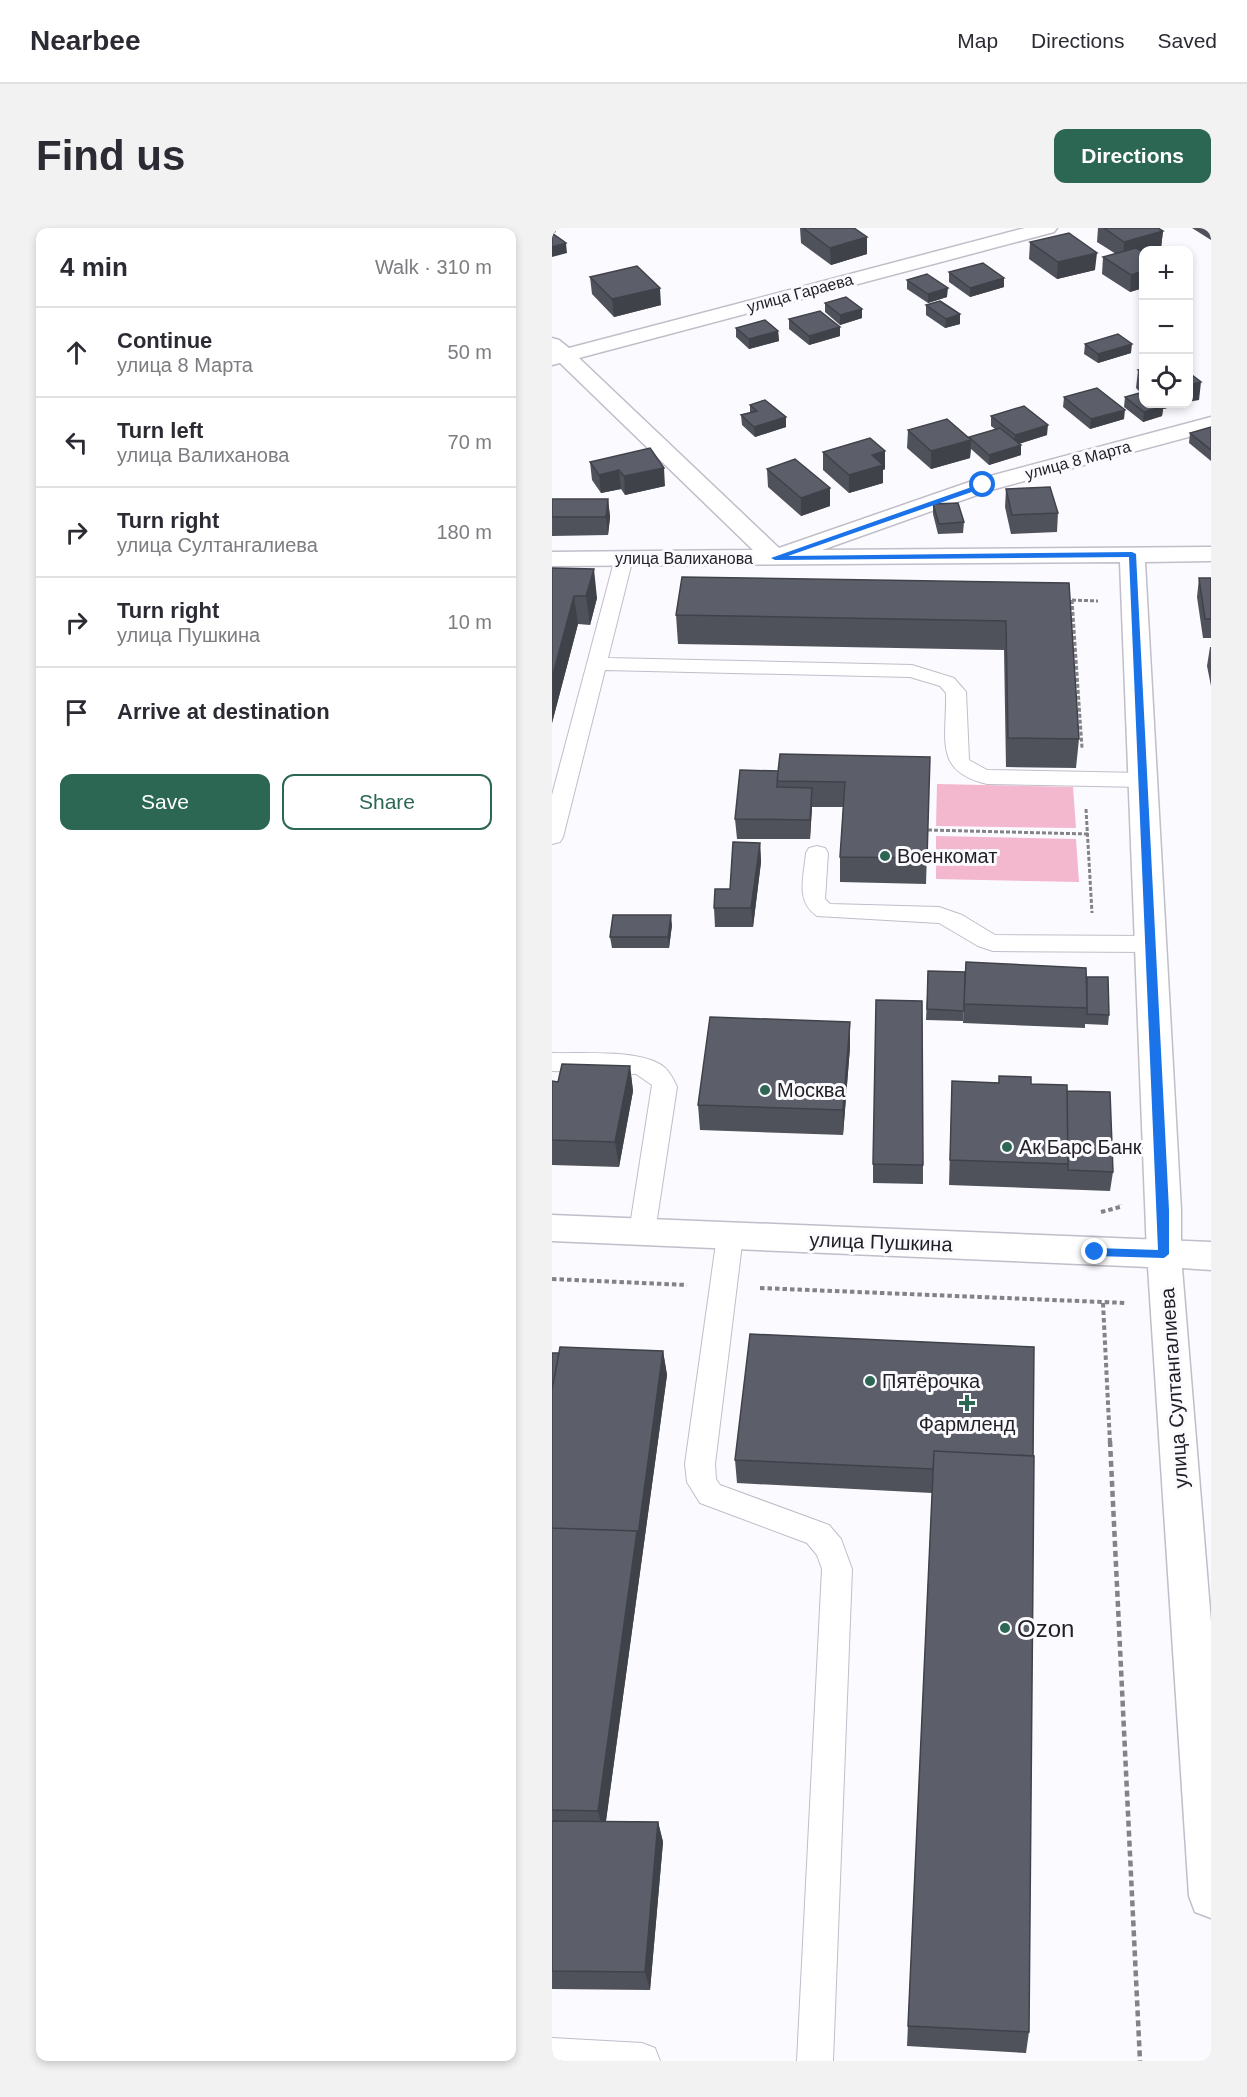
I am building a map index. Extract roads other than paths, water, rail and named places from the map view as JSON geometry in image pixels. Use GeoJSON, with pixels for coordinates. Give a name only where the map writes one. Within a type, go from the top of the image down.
{"type":"FeatureCollection","features":[{"type":"Feature","properties":{"kind":"street","name":"улица Гараева"},"geometry":{"type":"LineString","coordinates":[[556,353],[1047,228]]}},
{"type":"Feature","properties":{"kind":"street"},"geometry":{"type":"LineString","coordinates":[[556,353],[775,558]]}},
{"type":"Feature","properties":{"kind":"street","name":"улица 8 Марта"},"geometry":{"type":"LineString","coordinates":[[775,558],[983,485],[1211,424]]}},
{"type":"Feature","properties":{"kind":"street","name":"улица Султангалиева"},"geometry":{"type":"LineString","coordinates":[[1132,554],[1164,1254],[1207,1762],[1211,1896]]}},
{"type":"Feature","properties":{"kind":"street","name":"улица Валиханова"},"geometry":{"type":"LineString","coordinates":[[552,559],[1211,554]]}},
{"type":"Feature","properties":{"kind":"street","name":"улица Пушкина"},"geometry":{"type":"LineString","coordinates":[[552,1228],[1211,1256]]}},
{"type":"Feature","properties":{"kind":"lane"},"geometry":{"type":"LineString","coordinates":[[552,837],[599,664],[624,558]]}},
{"type":"Feature","properties":{"kind":"lane"},"geometry":{"type":"LineString","coordinates":[[599,664],[912,671],[931,675],[947,682],[956,692],[958,760],[963,768],[987,777],[1143,780]]}},
{"type":"Feature","properties":{"kind":"lane"},"geometry":{"type":"LineString","coordinates":[[817,853],[814,904],[825,911],[939,915],[954,919],[980,938],[993,943],[1151,944]]}},
{"type":"Feature","properties":{"kind":"lane"},"geometry":{"type":"LineString","coordinates":[[552,1062],[637,1065],[649,1068],[660,1076],[665,1087],[642,1232]]}},
{"type":"Feature","properties":{"kind":"lane"},"geometry":{"type":"LineString","coordinates":[[730,1236],[700,1464],[702,1482],[710,1494],[818,1534],[830,1548],[837,1569],[814,2061]]}},
{"type":"Feature","properties":{"kind":"lane"},"geometry":{"type":"LineString","coordinates":[[552,2056],[642,2061]]}},
{"type":"Feature","properties":{"kind":"place","name":"Военкомат"},"geometry":{"type":"Point","coordinates":[885,856]}},
{"type":"Feature","properties":{"kind":"place","name":"Москва"},"geometry":{"type":"Point","coordinates":[765,1090]}},
{"type":"Feature","properties":{"kind":"place","name":"Ак Барс Банк"},"geometry":{"type":"Point","coordinates":[1007,1147]}},
{"type":"Feature","properties":{"kind":"place","name":"Пятёрочка"},"geometry":{"type":"Point","coordinates":[870,1381]}},
{"type":"Feature","properties":{"kind":"place","name":"Фармленд"},"geometry":{"type":"Point","coordinates":[967,1403]}},
{"type":"Feature","properties":{"kind":"place","name":"Ozon"},"geometry":{"type":"Point","coordinates":[1005,1628]}}]}
